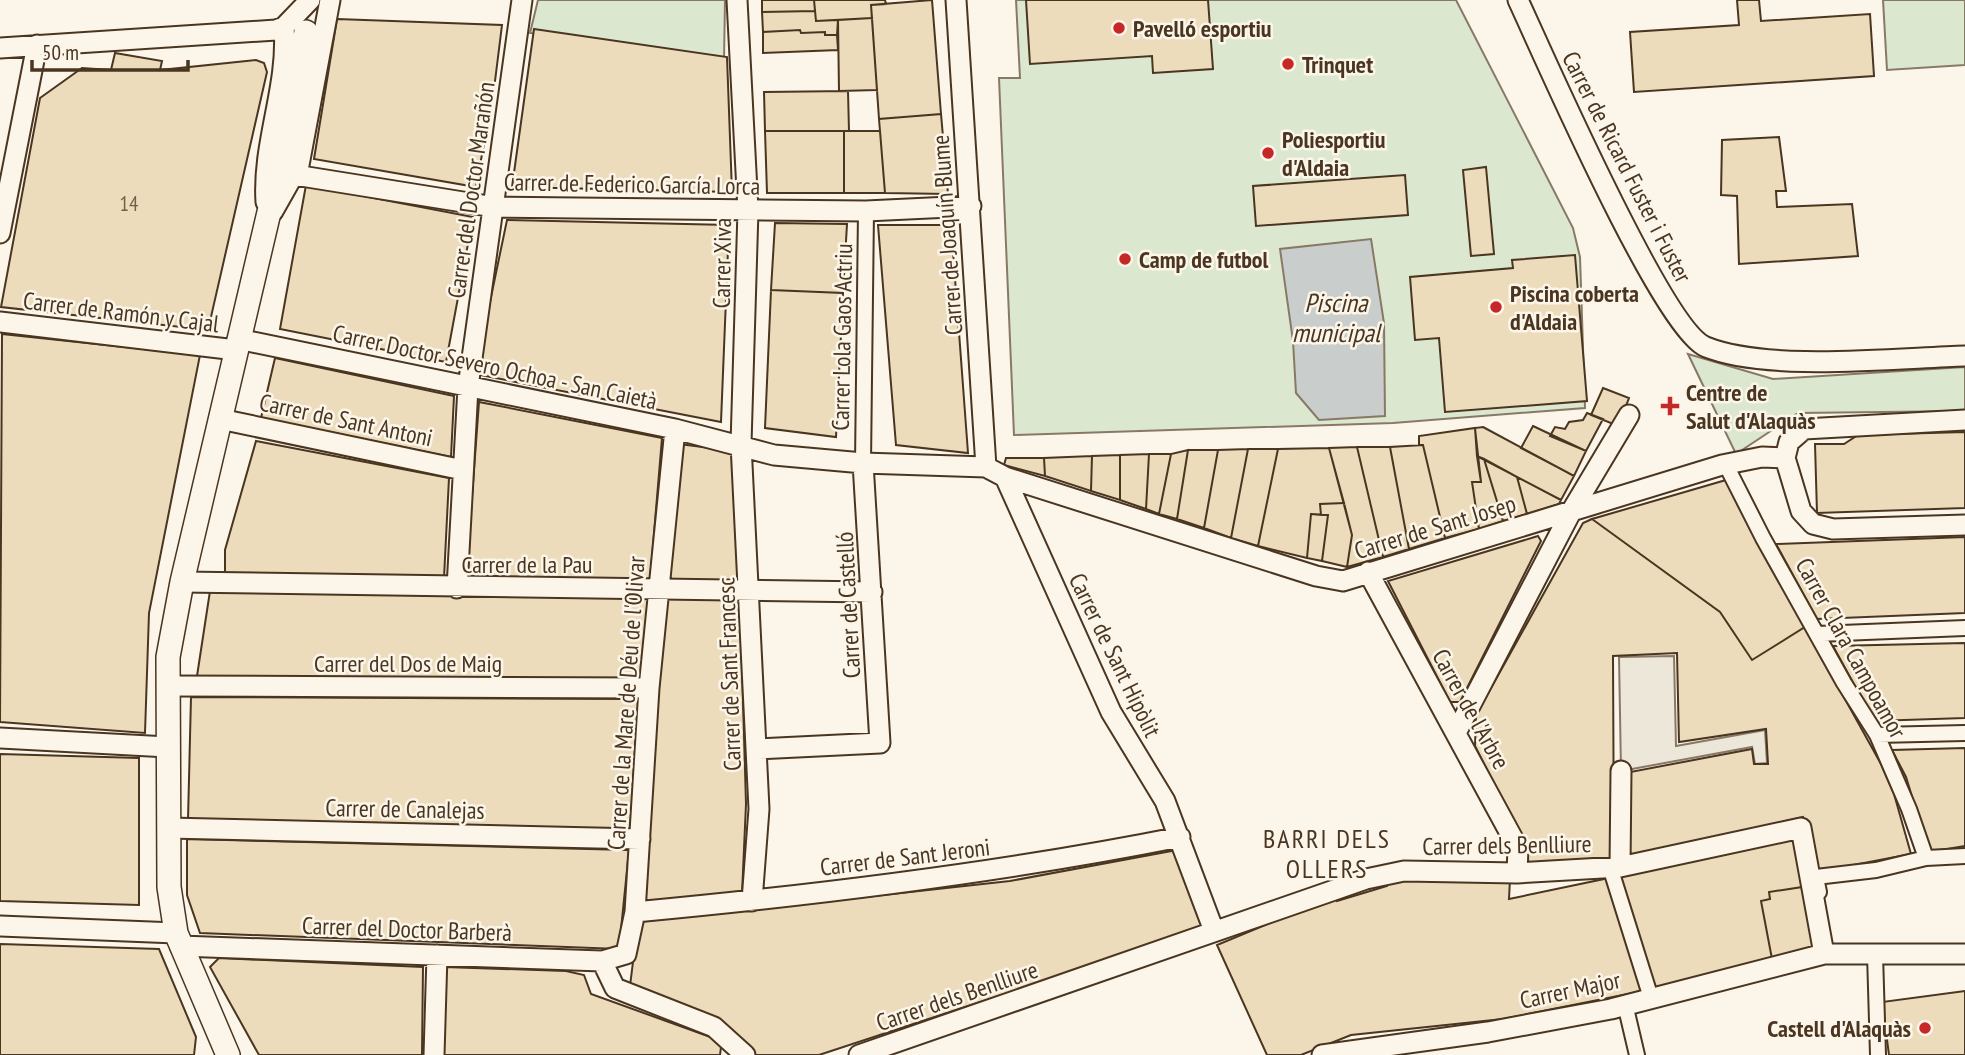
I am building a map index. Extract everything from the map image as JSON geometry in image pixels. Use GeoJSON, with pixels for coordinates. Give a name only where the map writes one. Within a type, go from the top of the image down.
{"type":"FeatureCollection","features":[{"type":"Feature","properties":{"kind":"street"},"geometry":{"type":"LineString","coordinates":[[0,47],[284,27],[310,0]]}},
{"type":"Feature","properties":{"kind":"street"},"geometry":{"type":"LineString","coordinates":[[267,220],[295,175],[330,0]]}},
{"type":"Feature","properties":{"kind":"street","name":"Carrer del Doctor Marañón"},"geometry":{"type":"LineString","coordinates":[[457,588],[468,387],[522,0]]}},
{"type":"Feature","properties":{"kind":"street","name":"Carrer Xiva"},"geometry":{"type":"LineString","coordinates":[[737,0],[748,210],[741,444]]}},
{"type":"Feature","properties":{"kind":"street","name":"Carrer de Joaquín Blume"},"geometry":{"type":"LineString","coordinates":[[956,0],[986,467]]}},
{"type":"Feature","properties":{"kind":"street","name":"Carrer de Ricard Fuster i Fuster"},"geometry":{"type":"LineString","coordinates":[[1518,0],[1652,280],[1686,330],[1704,347],[1753,358],[1823,361],[1965,356]]}},
{"type":"Feature","properties":{"kind":"street"},"geometry":{"type":"LineString","coordinates":[[267,220],[266,172],[285,49],[284,27]]}},
{"type":"Feature","properties":{"kind":"street"},"geometry":{"type":"LineString","coordinates":[[228,1055],[178,939],[169,887],[168,657],[182,582],[267,220],[306,32]]}},
{"type":"Feature","properties":{"kind":"street"},"geometry":{"type":"LineString","coordinates":[[0,233],[37,45]]}},
{"type":"Feature","properties":{"kind":"street","name":"Carrer de Federico García Lorca"},"geometry":{"type":"LineString","coordinates":[[295,175],[494,207],[866,211],[971,206]]}},
{"type":"Feature","properties":{"kind":"street","name":"Carrer Lola Gaos Actriu"},"geometry":{"type":"LineString","coordinates":[[863,463],[866,211]]}},
{"type":"Feature","properties":{"kind":"street","name":"Carrer de Ramón y Cajal"},"geometry":{"type":"LineString","coordinates":[[0,322],[237,345]]}},
{"type":"Feature","properties":{"kind":"street","name":"Carrer Doctor Severo Ochoa - San Caietà"},"geometry":{"type":"LineString","coordinates":[[237,345],[468,387],[675,429],[741,444],[774,455],[863,463],[986,467]]}},
{"type":"Feature","properties":{"kind":"street"},"geometry":{"type":"LineString","coordinates":[[1457,731],[1571,512],[1629,415]]}},
{"type":"Feature","properties":{"kind":"street","name":"Carrer de Sant Antoni"},"geometry":{"type":"LineString","coordinates":[[220,419],[463,470]]}},
{"type":"Feature","properties":{"kind":"street"},"geometry":{"type":"LineString","coordinates":[[1965,420],[1804,429],[1789,442],[1785,458],[1801,511],[1813,524],[1833,528],[1965,525]]}},
{"type":"Feature","properties":{"kind":"street","name":"Carrer de la Mare de Déu de l'Olivar"},"geometry":{"type":"LineString","coordinates":[[602,961],[626,954],[635,912],[649,688],[675,429]]}},
{"type":"Feature","properties":{"kind":"street","name":"Carrer de Sant Francesc"},"geometry":{"type":"LineString","coordinates":[[741,444],[751,589],[759,808],[752,901]]}},
{"type":"Feature","properties":{"kind":"street","name":"Carrer de Sant Josep"},"geometry":{"type":"LineString","coordinates":[[986,467],[1005,477],[1316,576],[1343,581],[1727,465],[1762,457],[1785,458]]}},
{"type":"Feature","properties":{"kind":"street","name":"Carrer de Castelló"},"geometry":{"type":"LineString","coordinates":[[756,749],[880,743],[863,463]]}},
{"type":"Feature","properties":{"kind":"street","name":"Carrer Clara Campoamor"},"geometry":{"type":"LineString","coordinates":[[1727,465],[1763,538],[1877,735],[1909,809],[1926,858]]}},
{"type":"Feature","properties":{"kind":"street","name":"Carrer de Sant Hipòlit"},"geometry":{"type":"LineString","coordinates":[[1005,477],[1111,712],[1165,802],[1214,931]]}},
{"type":"Feature","properties":{"kind":"street","name":"Carrer de l'Arbre"},"geometry":{"type":"LineString","coordinates":[[1368,572],[1457,731],[1518,848],[1517,873]]}},
{"type":"Feature","properties":{"kind":"street","name":"Carrer de la Pau"},"geometry":{"type":"LineString","coordinates":[[182,582],[872,592]]}},
{"type":"Feature","properties":{"kind":"street"},"geometry":{"type":"LineString","coordinates":[[1817,634],[1965,628]]}},
{"type":"Feature","properties":{"kind":"street","name":"Carrer del Dos de Maig"},"geometry":{"type":"LineString","coordinates":[[168,686],[649,688]]}},
{"type":"Feature","properties":{"kind":"street"},"geometry":{"type":"LineString","coordinates":[[1877,735],[1965,733]]}},
{"type":"Feature","properties":{"kind":"street"},"geometry":{"type":"LineString","coordinates":[[0,738],[168,747]]}},
{"type":"Feature","properties":{"kind":"street"},"geometry":{"type":"LineString","coordinates":[[1621,771],[1615,867],[1651,998]]}},
{"type":"Feature","properties":{"kind":"street","name":"Carrer de Canalejas"},"geometry":{"type":"LineString","coordinates":[[168,828],[640,839]]}},
{"type":"Feature","properties":{"kind":"street","name":"Carrer dels Benlliure"},"geometry":{"type":"LineString","coordinates":[[859,1055],[1366,879],[1404,871],[1517,873],[1615,867],[1801,828],[1824,954]]}},
{"type":"Feature","properties":{"kind":"street","name":"Carrer de Sant Jeroni"},"geometry":{"type":"LineString","coordinates":[[635,912],[752,901],[1053,862],[1180,837]]}},
{"type":"Feature","properties":{"kind":"street"},"geometry":{"type":"LineString","coordinates":[[1965,856],[1926,858],[1876,870],[1816,877],[1829,949],[1965,947]]}},
{"type":"Feature","properties":{"kind":"street","name":"Carrer del Doctor Barberà"},"geometry":{"type":"LineString","coordinates":[[0,926],[437,955],[602,961]]}},
{"type":"Feature","properties":{"kind":"street","name":"Carrer Major"},"geometry":{"type":"LineString","coordinates":[[1322,1055],[1441,1046],[1651,998],[1824,954],[1965,954]]}},
{"type":"Feature","properties":{"kind":"street"},"geometry":{"type":"LineString","coordinates":[[1875,954],[1878,1055]]}},
{"type":"Feature","properties":{"kind":"street"},"geometry":{"type":"LineString","coordinates":[[434,1055],[437,955]]}},
{"type":"Feature","properties":{"kind":"street"},"geometry":{"type":"LineString","coordinates":[[602,961],[615,988],[714,1027],[745,1055]]}},
{"type":"Feature","properties":{"kind":"street"},"geometry":{"type":"LineString","coordinates":[[1625,1004],[1637,1055]]}},
{"type":"Feature","properties":{"kind":"green space"},"geometry":{"type":"Polygon","coordinates":[[[538,0],[725,0],[724,61],[530,33],[538,0]]]}},
{"type":"Feature","properties":{"kind":"green space","name":"Poliesportiu d'Aldaia"},"geometry":{"type":"Polygon","coordinates":[[[1016,0],[1456,0],[1573,228],[1580,257],[1585,408],[1393,423],[1014,435],[999,78],[1020,78],[1016,0]]]}},
{"type":"Feature","properties":{"kind":"green space"},"geometry":{"type":"Polygon","coordinates":[[[1883,0],[1965,0],[1965,65],[1887,70],[1883,0]]]}},
{"type":"Feature","properties":{"kind":"green space"},"geometry":{"type":"Polygon","coordinates":[[[1688,354],[1773,379],[1965,367],[1965,411],[1798,413],[1736,454],[1688,354]]]}},
{"type":"Feature","properties":{"kind":"shaded area"},"geometry":{"type":"Polygon","coordinates":[[[1674,656],[1676,746],[1765,730],[1767,763],[1755,764],[1752,747],[1621,771],[1619,657],[1674,656]]]}},
{"type":"Feature","properties":{"kind":"water","name":"Piscina municipal"},"geometry":{"type":"Polygon","coordinates":[[[1371,239],[1384,323],[1385,416],[1319,420],[1296,393],[1293,341],[1280,249],[1371,239]]]}},
{"type":"Feature","properties":{"kind":"building"},"geometry":{"type":"Polygon","coordinates":[[[762,0],[814,0],[815,11],[762,12],[762,0]]]}},
{"type":"Feature","properties":{"kind":"building"},"geometry":{"type":"Polygon","coordinates":[[[814,0],[885,0],[886,4],[871,5],[872,18],[816,21],[814,0]]]}},
{"type":"Feature","properties":{"kind":"building"},"geometry":{"type":"Polygon","coordinates":[[[932,0],[941,114],[879,119],[871,5],[932,0]]]}},
{"type":"Feature","properties":{"kind":"building","name":"Pavelló esportiu"},"geometry":{"type":"Polygon","coordinates":[[[1026,0],[1208,0],[1213,69],[1153,73],[1152,56],[1030,64],[1026,0]]]}},
{"type":"Feature","properties":{"kind":"building"},"geometry":{"type":"Polygon","coordinates":[[[1737,0],[1759,0],[1761,21],[1870,14],[1874,76],[1634,92],[1630,32],[1739,25],[1737,0]]]}},
{"type":"Feature","properties":{"kind":"building"},"geometry":{"type":"Polygon","coordinates":[[[815,11],[816,21],[838,20],[837,35],[825,35],[825,32],[801,33],[800,30],[763,32],[762,12],[815,11]]]}},
{"type":"Feature","properties":{"kind":"building"},"geometry":{"type":"Polygon","coordinates":[[[872,18],[877,90],[839,91],[838,20],[872,18]]]}},
{"type":"Feature","properties":{"kind":"building"},"geometry":{"type":"Polygon","coordinates":[[[337,19],[502,25],[494,89],[476,187],[314,159],[337,19]]]}},
{"type":"Feature","properties":{"kind":"building"},"geometry":{"type":"Polygon","coordinates":[[[534,29],[727,57],[732,192],[512,187],[534,29]]]}},
{"type":"Feature","properties":{"kind":"building"},"geometry":{"type":"Polygon","coordinates":[[[800,30],[801,33],[825,32],[825,35],[837,35],[838,50],[763,53],[763,32],[800,30]]]}},
{"type":"Feature","properties":{"kind":"building"},"geometry":{"type":"Polygon","coordinates":[[[115,53],[162,61],[160,70],[256,60],[264,63],[267,72],[208,330],[1,307],[40,98],[82,68],[111,70],[115,53]]]}},
{"type":"Feature","properties":{"kind":"building"},"geometry":{"type":"Polygon","coordinates":[[[848,91],[849,131],[765,131],[764,92],[848,91]]]}},
{"type":"Feature","properties":{"kind":"building"},"geometry":{"type":"Polygon","coordinates":[[[941,114],[948,194],[885,193],[879,119],[941,114]]]}},
{"type":"Feature","properties":{"kind":"building"},"geometry":{"type":"Polygon","coordinates":[[[765,131],[844,131],[844,193],[767,193],[765,131]]]}},
{"type":"Feature","properties":{"kind":"building"},"geometry":{"type":"Polygon","coordinates":[[[844,131],[880,131],[885,193],[844,193],[844,131]]]}},
{"type":"Feature","properties":{"kind":"building"},"geometry":{"type":"Polygon","coordinates":[[[1779,137],[1786,191],[1776,191],[1777,207],[1852,204],[1858,256],[1739,264],[1737,196],[1721,195],[1722,140],[1779,137]]]}},
{"type":"Feature","properties":{"kind":"building"},"geometry":{"type":"Polygon","coordinates":[[[1486,167],[1494,254],[1471,256],[1463,170],[1486,167]]]}},
{"type":"Feature","properties":{"kind":"building"},"geometry":{"type":"Polygon","coordinates":[[[1405,175],[1408,215],[1256,226],[1253,186],[1405,175]]]}},
{"type":"Feature","properties":{"kind":"building"},"geometry":{"type":"Polygon","coordinates":[[[306,185],[473,217],[446,362],[280,329],[306,185]]]}},
{"type":"Feature","properties":{"kind":"building"},"geometry":{"type":"Polygon","coordinates":[[[507,220],[729,225],[721,422],[475,374],[507,220]]]}},
{"type":"Feature","properties":{"kind":"building"},"geometry":{"type":"Polygon","coordinates":[[[775,223],[847,224],[843,293],[771,290],[775,223]]]}},
{"type":"Feature","properties":{"kind":"building"},"geometry":{"type":"Polygon","coordinates":[[[878,225],[951,225],[968,453],[896,445],[878,225]]]}},
{"type":"Feature","properties":{"kind":"building","name":"Piscina coberta d'Aldaia"},"geometry":{"type":"Polygon","coordinates":[[[1575,255],[1587,401],[1445,412],[1439,338],[1415,340],[1410,277],[1513,268],[1512,260],[1575,255]]]}},
{"type":"Feature","properties":{"kind":"building"},"geometry":{"type":"Polygon","coordinates":[[[771,290],[843,293],[836,437],[765,428],[771,290]]]}},
{"type":"Feature","properties":{"kind":"building"},"geometry":{"type":"Polygon","coordinates":[[[2,334],[200,355],[149,613],[145,733],[0,722],[2,334]]]}},
{"type":"Feature","properties":{"kind":"building"},"geometry":{"type":"Polygon","coordinates":[[[275,358],[454,396],[451,457],[261,418],[275,358]]]}},
{"type":"Feature","properties":{"kind":"building"},"geometry":{"type":"Polygon","coordinates":[[[1603,388],[1629,398],[1618,426],[1591,415],[1603,388]]]}},
{"type":"Feature","properties":{"kind":"building"},"geometry":{"type":"Polygon","coordinates":[[[479,402],[662,438],[650,581],[466,579],[479,402]]]}},
{"type":"Feature","properties":{"kind":"building"},"geometry":{"type":"Polygon","coordinates":[[[1587,413],[1603,419],[1586,451],[1550,436],[1555,427],[1565,429],[1569,422],[1583,420],[1587,413]]]}},
{"type":"Feature","properties":{"kind":"building"},"geometry":{"type":"Polygon","coordinates":[[[1533,426],[1586,451],[1574,476],[1521,448],[1533,426]]]}},
{"type":"Feature","properties":{"kind":"building"},"geometry":{"type":"Polygon","coordinates":[[[1483,427],[1574,476],[1561,500],[1477,456],[1475,428],[1483,427]]]}},
{"type":"Feature","properties":{"kind":"building"},"geometry":{"type":"Polygon","coordinates":[[[1475,428],[1481,482],[1472,482],[1479,529],[1445,538],[1423,445],[1419,445],[1419,436],[1475,428]]]}},
{"type":"Feature","properties":{"kind":"building"},"geometry":{"type":"Polygon","coordinates":[[[1965,432],[1965,508],[1817,513],[1815,444],[1844,444],[1858,435],[1965,432]]]}},
{"type":"Feature","properties":{"kind":"building"},"geometry":{"type":"Polygon","coordinates":[[[256,441],[449,478],[444,578],[225,577],[225,550],[256,441]]]}},
{"type":"Feature","properties":{"kind":"building"},"geometry":{"type":"Polygon","coordinates":[[[679,444],[734,451],[740,580],[665,581],[679,444]]]}},
{"type":"Feature","properties":{"kind":"building"},"geometry":{"type":"Polygon","coordinates":[[[1423,445],[1445,538],[1409,549],[1390,447],[1423,445]]]}},
{"type":"Feature","properties":{"kind":"building"},"geometry":{"type":"Polygon","coordinates":[[[1357,447],[1383,557],[1347,567],[1352,535],[1329,448],[1357,447]]]}},
{"type":"Feature","properties":{"kind":"building"},"geometry":{"type":"Polygon","coordinates":[[[1357,447],[1390,447],[1409,549],[1383,557],[1357,447]]]}},
{"type":"Feature","properties":{"kind":"building"},"geometry":{"type":"Polygon","coordinates":[[[1329,448],[1344,503],[1320,504],[1321,515],[1311,514],[1307,558],[1258,546],[1278,449],[1329,448]]]}},
{"type":"Feature","properties":{"kind":"building"},"geometry":{"type":"Polygon","coordinates":[[[1248,449],[1231,538],[1204,528],[1218,450],[1248,449]]]}},
{"type":"Feature","properties":{"kind":"building"},"geometry":{"type":"Polygon","coordinates":[[[1248,449],[1278,449],[1258,546],[1231,538],[1248,449]]]}},
{"type":"Feature","properties":{"kind":"building"},"geometry":{"type":"Polygon","coordinates":[[[1188,450],[1177,519],[1159,514],[1171,454],[1188,450]]]}},
{"type":"Feature","properties":{"kind":"building"},"geometry":{"type":"Polygon","coordinates":[[[1188,450],[1218,450],[1204,528],[1177,519],[1188,450]]]}},
{"type":"Feature","properties":{"kind":"building"},"geometry":{"type":"Polygon","coordinates":[[[1149,454],[1146,509],[1120,500],[1120,455],[1149,454]]]}},
{"type":"Feature","properties":{"kind":"building"},"geometry":{"type":"Polygon","coordinates":[[[1149,454],[1171,454],[1159,514],[1146,509],[1149,454]]]}},
{"type":"Feature","properties":{"kind":"building"},"geometry":{"type":"Polygon","coordinates":[[[1120,455],[1120,500],[1091,491],[1092,456],[1120,455]]]}},
{"type":"Feature","properties":{"kind":"building"},"geometry":{"type":"Polygon","coordinates":[[[1092,456],[1091,491],[1045,476],[1044,458],[1092,456]]]}},
{"type":"Feature","properties":{"kind":"building"},"geometry":{"type":"Polygon","coordinates":[[[1477,456],[1484,459],[1503,521],[1479,529],[1472,482],[1481,482],[1477,456]]]}},
{"type":"Feature","properties":{"kind":"building"},"geometry":{"type":"Polygon","coordinates":[[[1006,458],[1044,458],[1045,476],[1004,465],[1006,458]]]}},
{"type":"Feature","properties":{"kind":"building"},"geometry":{"type":"Polygon","coordinates":[[[1484,459],[1517,477],[1527,514],[1503,521],[1484,459]]]}},
{"type":"Feature","properties":{"kind":"building"},"geometry":{"type":"Polygon","coordinates":[[[1517,477],[1561,500],[1559,504],[1527,514],[1517,477]]]}},
{"type":"Feature","properties":{"kind":"building"},"geometry":{"type":"Polygon","coordinates":[[[1726,480],[1805,627],[1752,660],[1720,612],[1592,519],[1726,480]]]}},
{"type":"Feature","properties":{"kind":"building"},"geometry":{"type":"Polygon","coordinates":[[[1344,503],[1352,535],[1347,567],[1322,561],[1328,515],[1321,515],[1320,504],[1344,503]]]}},
{"type":"Feature","properties":{"kind":"building"},"geometry":{"type":"Polygon","coordinates":[[[1311,514],[1328,515],[1322,561],[1307,558],[1311,514]]]}},
{"type":"Feature","properties":{"kind":"building"},"geometry":{"type":"Polygon","coordinates":[[[1592,519],[1720,612],[1752,660],[1805,627],[1881,764],[1894,794],[1911,854],[1817,872],[1803,817],[1624,859],[1625,773],[1752,749],[1754,764],[1768,764],[1766,729],[1679,742],[1677,653],[1613,656],[1614,860],[1530,866],[1521,838],[1475,746],[1476,715],[1583,523],[1592,519]]]}},
{"type":"Feature","properties":{"kind":"building"},"geometry":{"type":"Polygon","coordinates":[[[1538,536],[1541,541],[1460,702],[1450,702],[1388,581],[1538,536]]]}},
{"type":"Feature","properties":{"kind":"building"},"geometry":{"type":"Polygon","coordinates":[[[1965,537],[1965,613],[1817,619],[1776,544],[1965,537]]]}},
{"type":"Feature","properties":{"kind":"building"},"geometry":{"type":"Polygon","coordinates":[[[210,591],[648,597],[641,682],[197,676],[210,591]]]}},
{"type":"Feature","properties":{"kind":"building"},"geometry":{"type":"Polygon","coordinates":[[[668,597],[740,597],[746,804],[742,894],[641,904],[662,637],[668,597]]]}},
{"type":"Feature","properties":{"kind":"building"},"geometry":{"type":"Polygon","coordinates":[[[1965,643],[1965,718],[1874,721],[1833,646],[1965,643]]]}},
{"type":"Feature","properties":{"kind":"building"},"geometry":{"type":"Polygon","coordinates":[[[191,697],[639,699],[630,831],[188,820],[191,697]]]}},
{"type":"Feature","properties":{"kind":"building"},"geometry":{"type":"Polygon","coordinates":[[[1965,748],[1965,846],[1929,852],[1906,777],[1892,750],[1965,748]]]}},
{"type":"Feature","properties":{"kind":"building"},"geometry":{"type":"Polygon","coordinates":[[[0,754],[139,758],[139,905],[0,901],[0,754]]]}},
{"type":"Feature","properties":{"kind":"building"},"geometry":{"type":"Polygon","coordinates":[[[1797,836],[1809,886],[1769,892],[1770,899],[1761,901],[1772,959],[1653,988],[1618,875],[1797,836]]]}},
{"type":"Feature","properties":{"kind":"building"},"geometry":{"type":"Polygon","coordinates":[[[187,839],[629,850],[619,949],[200,933],[187,895],[187,839]]]}},
{"type":"Feature","properties":{"kind":"building"},"geometry":{"type":"Polygon","coordinates":[[[1177,850],[1205,928],[819,1055],[753,1055],[630,986],[638,922],[1010,881],[1177,850]]]}},
{"type":"Feature","properties":{"kind":"building"},"geometry":{"type":"Polygon","coordinates":[[[1609,878],[1643,991],[1503,1019],[1351,1035],[1301,1055],[1267,1055],[1217,945],[1335,896],[1337,901],[1387,886],[1388,881],[1510,879],[1509,899],[1609,878]]]}},
{"type":"Feature","properties":{"kind":"building"},"geometry":{"type":"Polygon","coordinates":[[[1809,886],[1814,949],[1772,959],[1761,901],[1770,899],[1769,892],[1809,886]]]}},
{"type":"Feature","properties":{"kind":"building"},"geometry":{"type":"Polygon","coordinates":[[[0,944],[159,949],[196,1037],[194,1055],[0,1055],[0,944]]]}},
{"type":"Feature","properties":{"kind":"building"},"geometry":{"type":"Polygon","coordinates":[[[219,958],[423,967],[422,1055],[259,1055],[210,967],[219,958]]]}},
{"type":"Feature","properties":{"kind":"building"},"geometry":{"type":"Polygon","coordinates":[[[444,967],[566,971],[584,975],[591,994],[716,1039],[721,1047],[720,1055],[441,1055],[444,967]]]}},
{"type":"Feature","properties":{"kind":"building","name":"Castell d'Alaquàs"},"geometry":{"type":"Polygon","coordinates":[[[1965,991],[1965,1055],[1889,1055],[1882,1002],[1965,991]]]}},
{"type":"Feature","properties":{"kind":"place","name":"Pavelló esportiu"},"geometry":{"type":"Point","coordinates":[1119,28]}},
{"type":"Feature","properties":{"kind":"place","name":"Trinquet"},"geometry":{"type":"Point","coordinates":[1288,64]}},
{"type":"Feature","properties":{"kind":"place","name":"Poliesportiu d'Aldaia"},"geometry":{"type":"Point","coordinates":[1268,153]}},
{"type":"Feature","properties":{"kind":"place","name":"Camp de futbol"},"geometry":{"type":"Point","coordinates":[1125,259]}},
{"type":"Feature","properties":{"kind":"place","name":"Piscina coberta d'Aldaia"},"geometry":{"type":"Point","coordinates":[1496,307]}},
{"type":"Feature","properties":{"kind":"place","name":"Centre de Salut d'Alaquàs"},"geometry":{"type":"Point","coordinates":[1670,406]}},
{"type":"Feature","properties":{"kind":"place","name":"Castell d'Alaquàs"},"geometry":{"type":"Point","coordinates":[1925,1028]}},
{"type":"Feature","properties":{"kind":"district","name":"BARRI DELS OLLERS"},"geometry":{"type":"Point","coordinates":[1327,853]}}]}
